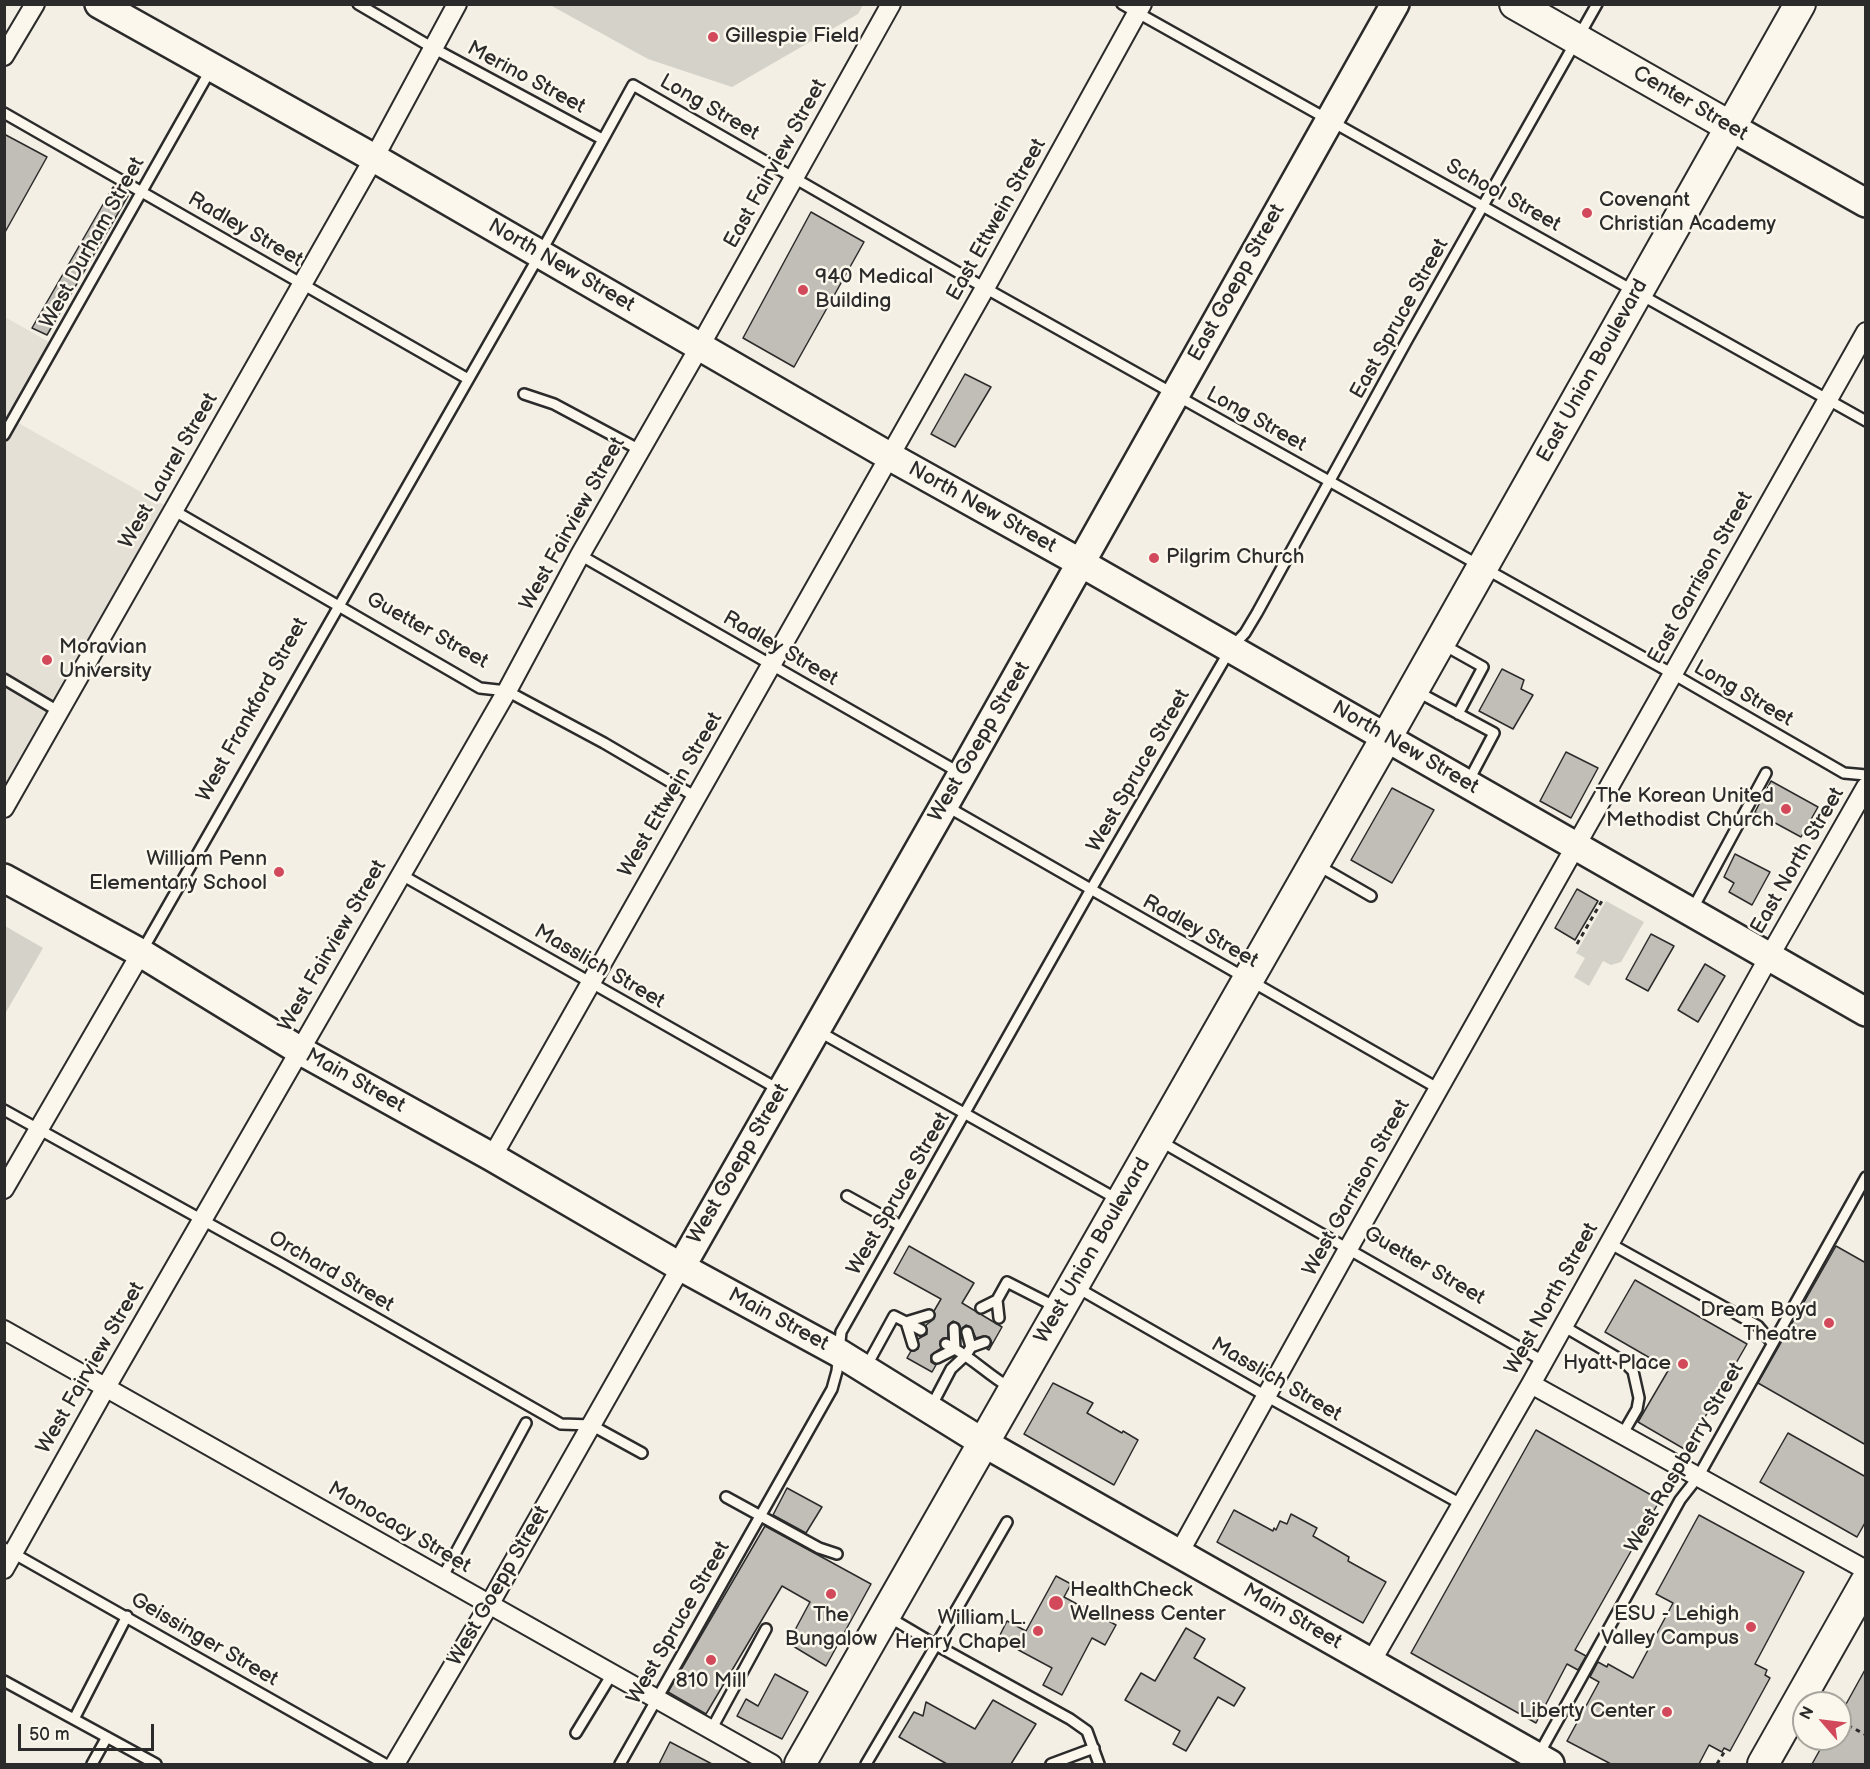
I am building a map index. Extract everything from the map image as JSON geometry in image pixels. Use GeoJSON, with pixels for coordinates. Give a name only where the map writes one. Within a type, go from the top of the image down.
{"type":"FeatureCollection","features":[{"type":"Feature","properties":{"kind":"main road","name":"Center Street"},"geometry":{"type":"LineString","coordinates":[[1515,4],[1731,127]]}},
{"type":"Feature","properties":{"kind":"main road","name":"East Union Boulevard"},"geometry":{"type":"LineString","coordinates":[[1386,738],[1800,4]]}},
{"type":"Feature","properties":{"kind":"main road","name":"West Union Boulevard"},"geometry":{"type":"LineString","coordinates":[[800,1764],[1386,738]]}},
{"type":"Feature","properties":{"kind":"main road"},"geometry":{"type":"LineString","coordinates":[[1763,1764],[1866,1582]]}},
{"type":"Feature","properties":{"kind":"street"},"geometry":{"type":"LineString","coordinates":[[4,56],[34,4]]}},
{"type":"Feature","properties":{"kind":"street","name":"North New Street"},"geometry":{"type":"LineString","coordinates":[[99,4],[374,158],[889,456],[1231,648],[1866,1012]]}},
{"type":"Feature","properties":{"kind":"street","name":"West Laurel Street"},"geometry":{"type":"LineString","coordinates":[[4,808],[374,158],[457,4]]}},
{"type":"Feature","properties":{"kind":"street","name":"East Fairview Street"},"geometry":{"type":"LineString","coordinates":[[700,346],[891,4]]}},
{"type":"Feature","properties":{"kind":"street","name":"East Goepp Street"},"geometry":{"type":"LineString","coordinates":[[1081,563],[1395,4]]}},
{"type":"Feature","properties":{"kind":"street","name":"East Ettwein Street"},"geometry":{"type":"LineString","coordinates":[[889,456],[985,288],[1134,7]]}},
{"type":"Feature","properties":{"kind":"street","name":"Center Street"},"geometry":{"type":"LineString","coordinates":[[1731,127],[1866,203]]}},
{"type":"Feature","properties":{"kind":"street","name":"East Garrison Street"},"geometry":{"type":"LineString","coordinates":[[1576,847],[1826,399],[1866,332]]}},
{"type":"Feature","properties":{"kind":"street","name":"West Fairview Street"},"geometry":{"type":"LineString","coordinates":[[7,1557],[507,691],[580,555],[700,346]]}},
{"type":"Feature","properties":{"kind":"street","name":"West Ettwein Street"},"geometry":{"type":"LineString","coordinates":[[492,1158],[889,456]]}},
{"type":"Feature","properties":{"kind":"street","name":"West Goepp Street"},"geometry":{"type":"LineString","coordinates":[[395,1764],[489,1605],[1081,563]]}},
{"type":"Feature","properties":{"kind":"street","name":"East North Street"},"geometry":{"type":"LineString","coordinates":[[1769,957],[1866,787]]}},
{"type":"Feature","properties":{"kind":"street","name":"West Garrison Street"},"geometry":{"type":"LineString","coordinates":[[1179,1553],[1348,1248],[1576,847]]}},
{"type":"Feature","properties":{"kind":"street","name":"Main Street"},"geometry":{"type":"LineString","coordinates":[[4,878],[141,953],[299,1050],[681,1267],[839,1353],[984,1443],[1543,1761]]}},
{"type":"Feature","properties":{"kind":"street","name":"West Frankford Street"},"geometry":{"type":"LineString","coordinates":[[4,1189],[141,953]]}},
{"type":"Feature","properties":{"kind":"street","name":"West North Street"},"geometry":{"type":"LineString","coordinates":[[1371,1662],[1531,1384],[1769,957]]}},
{"type":"Feature","properties":{"kind":"street","name":"Monocacy Street"},"geometry":{"type":"LineString","coordinates":[[4,1330],[772,1764]]}},
{"type":"Feature","properties":{"kind":"street"},"geometry":{"type":"LineString","coordinates":[[1531,1384],[1866,1570]]}},
{"type":"Feature","properties":{"kind":"lane"},"geometry":{"type":"LineString","coordinates":[[358,4],[433,48]]}},
{"type":"Feature","properties":{"kind":"lane","name":"East Spruce Street"},"geometry":{"type":"LineString","coordinates":[[1231,648],[1245,633],[1597,4]]}},
{"type":"Feature","properties":{"kind":"lane","name":"School Street"},"geometry":{"type":"LineString","coordinates":[[1134,7],[1330,120],[1866,421]]}},
{"type":"Feature","properties":{"kind":"lane","name":"Merino Street"},"geometry":{"type":"LineString","coordinates":[[433,48],[602,139]]}},
{"type":"Feature","properties":{"kind":"lane","name":"West Durham Street"},"geometry":{"type":"LineString","coordinates":[[4,435],[212,67]]}},
{"type":"Feature","properties":{"kind":"lane","name":"Long Street"},"geometry":{"type":"LineString","coordinates":[[633,85],[985,288],[1482,569],[1673,674],[1844,773],[1866,775]]}},
{"type":"Feature","properties":{"kind":"lane","name":"West Frankford Street"},"geometry":{"type":"LineString","coordinates":[[141,953],[540,254],[633,85]]}},
{"type":"Feature","properties":{"kind":"lane","name":"Radley Street"},"geometry":{"type":"LineString","coordinates":[[4,112],[468,379]]}},
{"type":"Feature","properties":{"kind":"lane"},"geometry":{"type":"LineString","coordinates":[[524,394],[554,404],[640,450]]}},
{"type":"Feature","properties":{"kind":"lane","name":"Guetter Street"},"geometry":{"type":"LineString","coordinates":[[173,510],[480,688],[507,691],[696,797]]}},
{"type":"Feature","properties":{"kind":"lane","name":"Radley Street"},"geometry":{"type":"LineString","coordinates":[[580,555],[962,774]]}},
{"type":"Feature","properties":{"kind":"lane"},"geometry":{"type":"LineString","coordinates":[[1440,643],[1483,667],[1458,714]]}},
{"type":"Feature","properties":{"kind":"lane","name":"West Spruce Street"},"geometry":{"type":"LineString","coordinates":[[620,1764],[832,1389],[837,1371],[841,1332],[1090,891],[1231,648]]}},
{"type":"Feature","properties":{"kind":"lane"},"geometry":{"type":"LineString","coordinates":[[4,679],[58,711]]}},
{"type":"Feature","properties":{"kind":"lane"},"geometry":{"type":"LineString","coordinates":[[1413,689],[1494,733],[1467,784]]}},
{"type":"Feature","properties":{"kind":"lane"},"geometry":{"type":"LineString","coordinates":[[1690,912],[1766,773]]}},
{"type":"Feature","properties":{"kind":"lane","name":"Radley Street"},"geometry":{"type":"LineString","coordinates":[[944,805],[1090,891],[1439,1089]]}},
{"type":"Feature","properties":{"kind":"lane"},"geometry":{"type":"LineString","coordinates":[[1314,863],[1371,896]]}},
{"type":"Feature","properties":{"kind":"lane","name":"Masslich Street"},"geometry":{"type":"LineString","coordinates":[[400,874],[780,1090]]}},
{"type":"Feature","properties":{"kind":"lane"},"geometry":{"type":"LineString","coordinates":[[815,1030],[1122,1202]]}},
{"type":"Feature","properties":{"kind":"lane","name":"Orchard Street"},"geometry":{"type":"LineString","coordinates":[[4,1110],[290,1269],[561,1424],[591,1425],[642,1453]]}},
{"type":"Feature","properties":{"kind":"lane","name":"Guetter Street"},"geometry":{"type":"LineString","coordinates":[[1157,1139],[1543,1361]]}},
{"type":"Feature","properties":{"kind":"lane","name":"West Raspberry Street"},"geometry":{"type":"LineString","coordinates":[[1543,1761],[1680,1500],[1698,1477],[1866,1177]]}},
{"type":"Feature","properties":{"kind":"lane"},"geometry":{"type":"LineString","coordinates":[[847,1196],[901,1226]]}},
{"type":"Feature","properties":{"kind":"lane"},"geometry":{"type":"LineString","coordinates":[[1609,1244],[1758,1326],[1772,1343]]}},
{"type":"Feature","properties":{"kind":"lane","name":"Masslich Street"},"geometry":{"type":"LineString","coordinates":[[998,1300],[1007,1282],[1067,1297],[1266,1395],[1461,1504]]}},
{"type":"Feature","properties":{"kind":"lane"},"geometry":{"type":"LineString","coordinates":[[981,1308],[998,1300],[999,1318]]}},
{"type":"Feature","properties":{"kind":"lane"},"geometry":{"type":"LineString","coordinates":[[906,1322],[929,1315]]}},
{"type":"Feature","properties":{"kind":"lane"},"geometry":{"type":"LineString","coordinates":[[865,1369],[894,1316],[921,1330]]}},
{"type":"Feature","properties":{"kind":"lane"},"geometry":{"type":"LineString","coordinates":[[906,1322],[913,1345]]}},
{"type":"Feature","properties":{"kind":"lane"},"geometry":{"type":"LineString","coordinates":[[1563,1326],[1623,1360],[1633,1371],[1639,1398],[1637,1409],[1622,1435]]}},
{"type":"Feature","properties":{"kind":"lane"},"geometry":{"type":"LineString","coordinates":[[937,1358],[950,1347],[954,1329]]}},
{"type":"Feature","properties":{"kind":"lane"},"geometry":{"type":"LineString","coordinates":[[967,1332],[968,1351],[989,1376],[1014,1390]]}},
{"type":"Feature","properties":{"kind":"lane"},"geometry":{"type":"LineString","coordinates":[[930,1409],[951,1369],[968,1351],[985,1342]]}},
{"type":"Feature","properties":{"kind":"lane"},"geometry":{"type":"LineString","coordinates":[[950,1347],[968,1351]]}},
{"type":"Feature","properties":{"kind":"lane"},"geometry":{"type":"LineString","coordinates":[[442,1578],[526,1423]]}},
{"type":"Feature","properties":{"kind":"lane"},"geometry":{"type":"LineString","coordinates":[[726,1497],[819,1548],[837,1554]]}},
{"type":"Feature","properties":{"kind":"lane"},"geometry":{"type":"LineString","coordinates":[[866,1764],[1007,1522]]}},
{"type":"Feature","properties":{"kind":"lane","name":"Geissinger Street"},"geometry":{"type":"LineString","coordinates":[[7,1557],[127,1616],[385,1764]]}},
{"type":"Feature","properties":{"kind":"lane"},"geometry":{"type":"LineString","coordinates":[[885,1615],[1070,1719],[1087,1731],[1099,1764]]}},
{"type":"Feature","properties":{"kind":"lane"},"geometry":{"type":"LineString","coordinates":[[74,1719],[127,1616]]}},
{"type":"Feature","properties":{"kind":"lane"},"geometry":{"type":"LineString","coordinates":[[711,1730],[766,1629]]}},
{"type":"Feature","properties":{"kind":"lane"},"geometry":{"type":"LineString","coordinates":[[576,1732],[612,1674]]}},
{"type":"Feature","properties":{"kind":"lane"},"geometry":{"type":"LineString","coordinates":[[4,1681],[156,1764]]}},
{"type":"Feature","properties":{"kind":"lane"},"geometry":{"type":"LineString","coordinates":[[92,1764],[107,1737]]}},
{"type":"Feature","properties":{"kind":"lane"},"geometry":{"type":"LineString","coordinates":[[1051,1764],[1094,1748]]}},
{"type":"Feature","properties":{"kind":"path"},"geometry":{"type":"LineString","coordinates":[[1577,944],[1603,899]]}},
{"type":"Feature","properties":{"kind":"path"},"geometry":{"type":"LineString","coordinates":[[1852,1727],[1866,1735]]}},
{"type":"Feature","properties":{"kind":"path"},"geometry":{"type":"LineString","coordinates":[[1717,1764],[1726,1749]]}},
{"type":"Feature","properties":{"kind":"shaded area","name":"Gillespie Field"},"geometry":{"type":"Polygon","coordinates":[[[550,5],[863,5],[858,14],[732,87],[648,59],[550,5]]]}},
{"type":"Feature","properties":{"kind":"shaded area","name":"Moravian University"},"geometry":{"type":"Polygon","coordinates":[[[5,317],[56,346],[13,420],[173,510],[5,809],[5,317]]]}},
{"type":"Feature","properties":{"kind":"shaded area"},"geometry":{"type":"Polygon","coordinates":[[[1606,901],[1644,922],[1621,962],[1611,965],[1603,961],[1589,986],[1574,977],[1585,958],[1576,953],[1606,901]]]}},
{"type":"Feature","properties":{"kind":"shaded area"},"geometry":{"type":"Polygon","coordinates":[[[5,926],[43,948],[5,1014],[5,926]]]}},
{"type":"Feature","properties":{"kind":"building"},"geometry":{"type":"Polygon","coordinates":[[[4,134],[47,157],[4,234],[4,134]]]}},
{"type":"Feature","properties":{"kind":"building"},"geometry":{"type":"Polygon","coordinates":[[[113,187],[128,196],[47,335],[32,328],[113,187]]]}},
{"type":"Feature","properties":{"kind":"building","name":"940 Medical Building"},"geometry":{"type":"Polygon","coordinates":[[[811,212],[864,242],[794,367],[743,338],[811,212]]]}},
{"type":"Feature","properties":{"kind":"building"},"geometry":{"type":"Polygon","coordinates":[[[965,374],[991,387],[955,447],[931,434],[965,374]]]}},
{"type":"Feature","properties":{"kind":"building"},"geometry":{"type":"Polygon","coordinates":[[[1502,669],[1524,680],[1521,689],[1533,695],[1513,729],[1479,711],[1502,669]]]}},
{"type":"Feature","properties":{"kind":"building"},"geometry":{"type":"Polygon","coordinates":[[[1566,752],[1598,768],[1571,818],[1540,801],[1566,752]]]}},
{"type":"Feature","properties":{"kind":"building","name":"The Korean United Methodist Church"},"geometry":{"type":"Polygon","coordinates":[[[1771,781],[1818,807],[1801,837],[1755,812],[1771,781]]]}},
{"type":"Feature","properties":{"kind":"building"},"geometry":{"type":"Polygon","coordinates":[[[1392,788],[1434,810],[1392,883],[1351,860],[1392,788]]]}},
{"type":"Feature","properties":{"kind":"building"},"geometry":{"type":"Polygon","coordinates":[[[1735,854],[1770,872],[1752,905],[1729,892],[1734,883],[1724,877],[1735,854]]]}},
{"type":"Feature","properties":{"kind":"building"},"geometry":{"type":"Polygon","coordinates":[[[1577,889],[1598,901],[1575,940],[1555,928],[1577,889]]]}},
{"type":"Feature","properties":{"kind":"building"},"geometry":{"type":"Polygon","coordinates":[[[1651,934],[1674,946],[1648,991],[1626,979],[1651,934]]]}},
{"type":"Feature","properties":{"kind":"building"},"geometry":{"type":"Polygon","coordinates":[[[1705,964],[1725,976],[1698,1022],[1678,1010],[1705,964]]]}},
{"type":"Feature","properties":{"kind":"building"},"geometry":{"type":"Polygon","coordinates":[[[909,1246],[974,1283],[962,1303],[1002,1327],[989,1350],[987,1349],[992,1343],[989,1337],[976,1338],[971,1327],[966,1325],[961,1329],[959,1324],[953,1321],[948,1325],[948,1338],[940,1341],[941,1348],[931,1355],[931,1362],[936,1365],[932,1372],[907,1358],[911,1351],[918,1349],[918,1339],[927,1334],[926,1325],[934,1319],[934,1311],[941,1299],[894,1273],[909,1246]]]}},
{"type":"Feature","properties":{"kind":"building","name":"Dream Boyd Theatre"},"geometry":{"type":"Polygon","coordinates":[[[1836,1246],[1866,1263],[1866,1445],[1758,1383],[1836,1246]]]}},
{"type":"Feature","properties":{"kind":"building","name":"Hyatt Place"},"geometry":{"type":"Polygon","coordinates":[[[1635,1280],[1747,1344],[1686,1450],[1638,1422],[1669,1369],[1605,1332],[1635,1280]]]}},
{"type":"Feature","properties":{"kind":"building"},"geometry":{"type":"Polygon","coordinates":[[[1053,1383],[1093,1403],[1087,1413],[1138,1440],[1114,1485],[1024,1434],[1053,1383]]]}},
{"type":"Feature","properties":{"kind":"building"},"geometry":{"type":"Polygon","coordinates":[[[1536,1430],[1660,1500],[1575,1650],[1586,1656],[1578,1670],[1567,1664],[1536,1723],[1411,1653],[1536,1430]]]}},
{"type":"Feature","properties":{"kind":"building"},"geometry":{"type":"Polygon","coordinates":[[[1788,1433],[1866,1477],[1866,1521],[1857,1537],[1760,1482],[1788,1433]]]}},
{"type":"Feature","properties":{"kind":"building"},"geometry":{"type":"Polygon","coordinates":[[[787,1488],[822,1507],[806,1533],[773,1515],[787,1488]]]}},
{"type":"Feature","properties":{"kind":"building"},"geometry":{"type":"Polygon","coordinates":[[[1234,1510],[1273,1531],[1274,1528],[1276,1530],[1280,1521],[1287,1524],[1291,1514],[1317,1528],[1313,1536],[1349,1557],[1348,1561],[1386,1582],[1363,1623],[1217,1542],[1234,1510]]]}},
{"type":"Feature","properties":{"kind":"building"},"geometry":{"type":"Polygon","coordinates":[[[1699,1515],[1804,1572],[1755,1664],[1767,1670],[1765,1675],[1770,1678],[1730,1751],[1724,1748],[1722,1752],[1709,1745],[1699,1764],[1611,1764],[1567,1741],[1599,1682],[1590,1677],[1598,1662],[1607,1667],[1608,1664],[1633,1678],[1673,1603],[1656,1594],[1699,1515]]]}},
{"type":"Feature","properties":{"kind":"building"},"geometry":{"type":"Polygon","coordinates":[[[765,1526],[871,1584],[826,1666],[788,1643],[810,1602],[782,1586],[706,1714],[668,1692],[765,1526]]]}},
{"type":"Feature","properties":{"kind":"building"},"geometry":{"type":"Polygon","coordinates":[[[1056,1576],[1071,1584],[1064,1597],[1116,1625],[1105,1645],[1092,1638],[1062,1695],[1043,1685],[1052,1668],[998,1639],[1007,1621],[1026,1631],[1056,1576]]]}},
{"type":"Feature","properties":{"kind":"building"},"geometry":{"type":"Polygon","coordinates":[[[1186,1628],[1205,1639],[1194,1658],[1245,1688],[1234,1706],[1218,1697],[1186,1751],[1173,1744],[1180,1731],[1125,1700],[1141,1673],[1155,1681],[1186,1628]]]}},
{"type":"Feature","properties":{"kind":"building"},"geometry":{"type":"Polygon","coordinates":[[[1866,1668],[1865,1764],[1812,1764],[1819,1751],[1852,1751],[1852,1693],[1866,1668]]]}},
{"type":"Feature","properties":{"kind":"building"},"geometry":{"type":"Polygon","coordinates":[[[775,1674],[808,1692],[782,1739],[737,1716],[746,1699],[758,1706],[775,1674]]]}},
{"type":"Feature","properties":{"kind":"building"},"geometry":{"type":"Polygon","coordinates":[[[993,1700],[1036,1724],[1011,1764],[947,1764],[899,1737],[914,1712],[923,1716],[926,1702],[975,1729],[993,1700]]]}},
{"type":"Feature","properties":{"kind":"building"},"geometry":{"type":"Polygon","coordinates":[[[670,1742],[712,1764],[659,1764],[670,1742]]]}},
{"type":"Feature","properties":{"kind":"place","name":"Gillespie Field"},"geometry":{"type":"Point","coordinates":[713,37]}},
{"type":"Feature","properties":{"kind":"place","name":"Covenant Christian Academy"},"geometry":{"type":"Point","coordinates":[1587,213]}},
{"type":"Feature","properties":{"kind":"place","name":"940 Medical Building"},"geometry":{"type":"Point","coordinates":[803,290]}},
{"type":"Feature","properties":{"kind":"place","name":"Pilgrim Church"},"geometry":{"type":"Point","coordinates":[1154,558]}},
{"type":"Feature","properties":{"kind":"place","name":"Moravian University"},"geometry":{"type":"Point","coordinates":[47,660]}},
{"type":"Feature","properties":{"kind":"place","name":"The Korean United Methodist Church"},"geometry":{"type":"Point","coordinates":[1786,809]}},
{"type":"Feature","properties":{"kind":"place","name":"William Penn Elementary School"},"geometry":{"type":"Point","coordinates":[279,872]}},
{"type":"Feature","properties":{"kind":"place","name":"Dream Boyd Theatre"},"geometry":{"type":"Point","coordinates":[1829,1323]}},
{"type":"Feature","properties":{"kind":"place","name":"Hyatt Place"},"geometry":{"type":"Point","coordinates":[1683,1364]}},
{"type":"Feature","properties":{"kind":"place","name":"The Bungalow"},"geometry":{"type":"Point","coordinates":[831,1594]}},
{"type":"Feature","properties":{"kind":"place","name":"HealthCheck Wellness Center"},"geometry":{"type":"Point","coordinates":[1056,1603]}},
{"type":"Feature","properties":{"kind":"place","name":"ESU - Lehigh Valley Campus"},"geometry":{"type":"Point","coordinates":[1751,1627]}},
{"type":"Feature","properties":{"kind":"place","name":"William L. Henry Chapel"},"geometry":{"type":"Point","coordinates":[1038,1631]}},
{"type":"Feature","properties":{"kind":"place","name":"810 Mill"},"geometry":{"type":"Point","coordinates":[711,1660]}},
{"type":"Feature","properties":{"kind":"place","name":"Liberty Center"},"geometry":{"type":"Point","coordinates":[1667,1712]}}]}
